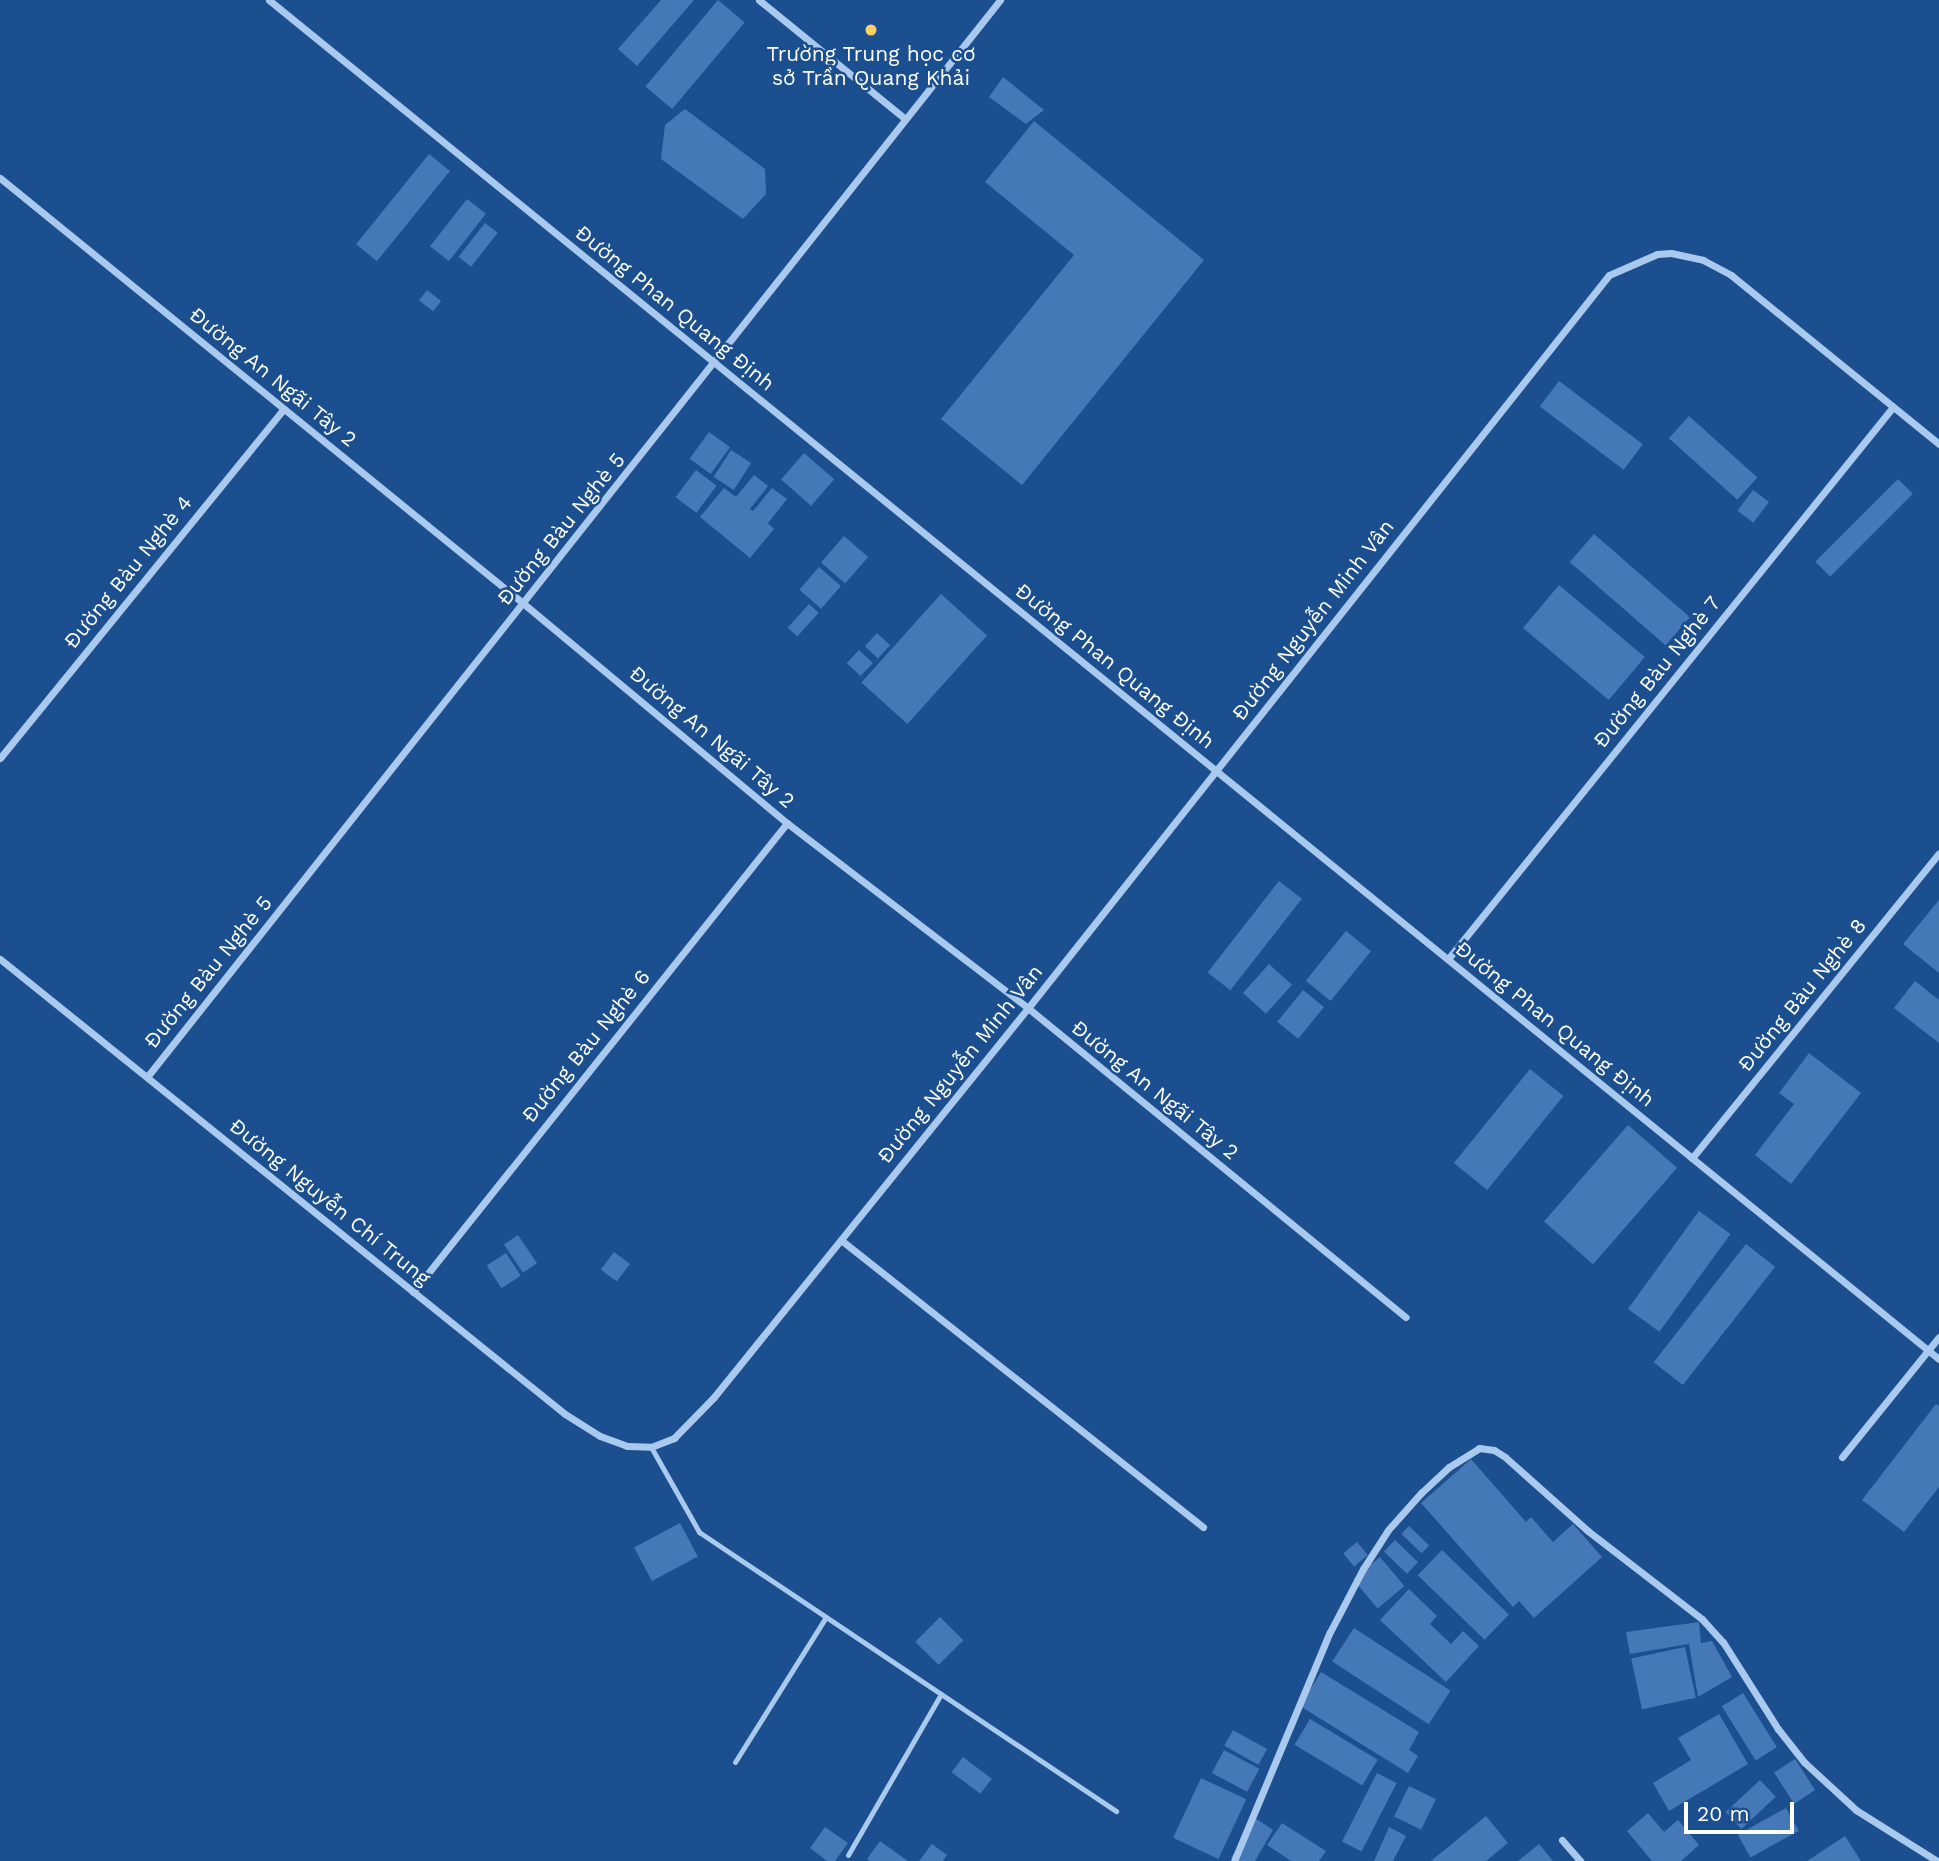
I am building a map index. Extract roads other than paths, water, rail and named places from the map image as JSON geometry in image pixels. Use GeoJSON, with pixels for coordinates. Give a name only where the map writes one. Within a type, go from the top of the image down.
{"type":"FeatureCollection","features":[{"type":"Feature","properties":{"kind":"street","name":"Đường Phan Quang Định"},"geometry":{"type":"LineString","coordinates":[[269,0],[1939,1359]]}},
{"type":"Feature","properties":{"kind":"street"},"geometry":{"type":"LineString","coordinates":[[759,0],[904,118]]}},
{"type":"Feature","properties":{"kind":"street","name":"Đường Bàu Nghè 5"},"geometry":{"type":"LineString","coordinates":[[147,1077],[716,363],[904,118],[1000,0]]}},
{"type":"Feature","properties":{"kind":"street","name":"Đường An Ngãi Tây 2"},"geometry":{"type":"LineString","coordinates":[[0,178],[524,604],[787,823],[1028,1008],[1406,1317]]}},
{"type":"Feature","properties":{"kind":"street","name":"Đường Nguyễn Minh Vân"},"geometry":{"type":"LineString","coordinates":[[651,1447],[674,1438],[691,1424],[1028,1008],[1609,275],[1657,254],[1671,253],[1703,260],[1731,275],[1939,444]]}},
{"type":"Feature","properties":{"kind":"street","name":"Đường Bàu Nghè 7"},"geometry":{"type":"LineString","coordinates":[[1448,959],[1893,407]]}},
{"type":"Feature","properties":{"kind":"street","name":"Đường Bàu Nghè 4"},"geometry":{"type":"LineString","coordinates":[[0,758],[284,409]]}},
{"type":"Feature","properties":{"kind":"street","name":"Đường Bàu Nghè 6"},"geometry":{"type":"LineString","coordinates":[[413,1292],[787,823]]}},
{"type":"Feature","properties":{"kind":"street","name":"Đường Bàu Nghè 8"},"geometry":{"type":"LineString","coordinates":[[1692,1158],[1939,853]]}},
{"type":"Feature","properties":{"kind":"street","name":"Đường Nguyễn Chí Trung"},"geometry":{"type":"LineString","coordinates":[[0,959],[565,1414],[600,1436],[627,1446],[651,1447]]}},
{"type":"Feature","properties":{"kind":"street"},"geometry":{"type":"LineString","coordinates":[[841,1240],[1203,1527]]}},
{"type":"Feature","properties":{"kind":"street"},"geometry":{"type":"LineString","coordinates":[[1842,1457],[1939,1337]]}},
{"type":"Feature","properties":{"kind":"street"},"geometry":{"type":"LineString","coordinates":[[1234,1861],[1331,1632],[1363,1569],[1388,1530],[1421,1493],[1449,1467],[1479,1448],[1494,1450],[1505,1457],[1588,1531],[1702,1619],[1723,1642],[1778,1729],[1804,1762],[1856,1810],[1937,1861]]}},
{"type":"Feature","properties":{"kind":"street"},"geometry":{"type":"LineString","coordinates":[[1562,1840],[1580,1861]]}},
{"type":"Feature","properties":{"kind":"lane"},"geometry":{"type":"LineString","coordinates":[[651,1447],[699,1532],[1116,1811]]}},
{"type":"Feature","properties":{"kind":"lane"},"geometry":{"type":"LineString","coordinates":[[735,1762],[826,1617]]}},
{"type":"Feature","properties":{"kind":"lane"},"geometry":{"type":"LineString","coordinates":[[848,1855],[941,1694]]}},
{"type":"Feature","properties":{"kind":"place","name":"Trường Trung học cơ sở Trần Quang Khải"},"geometry":{"type":"Point","coordinates":[871,30]}}]}
